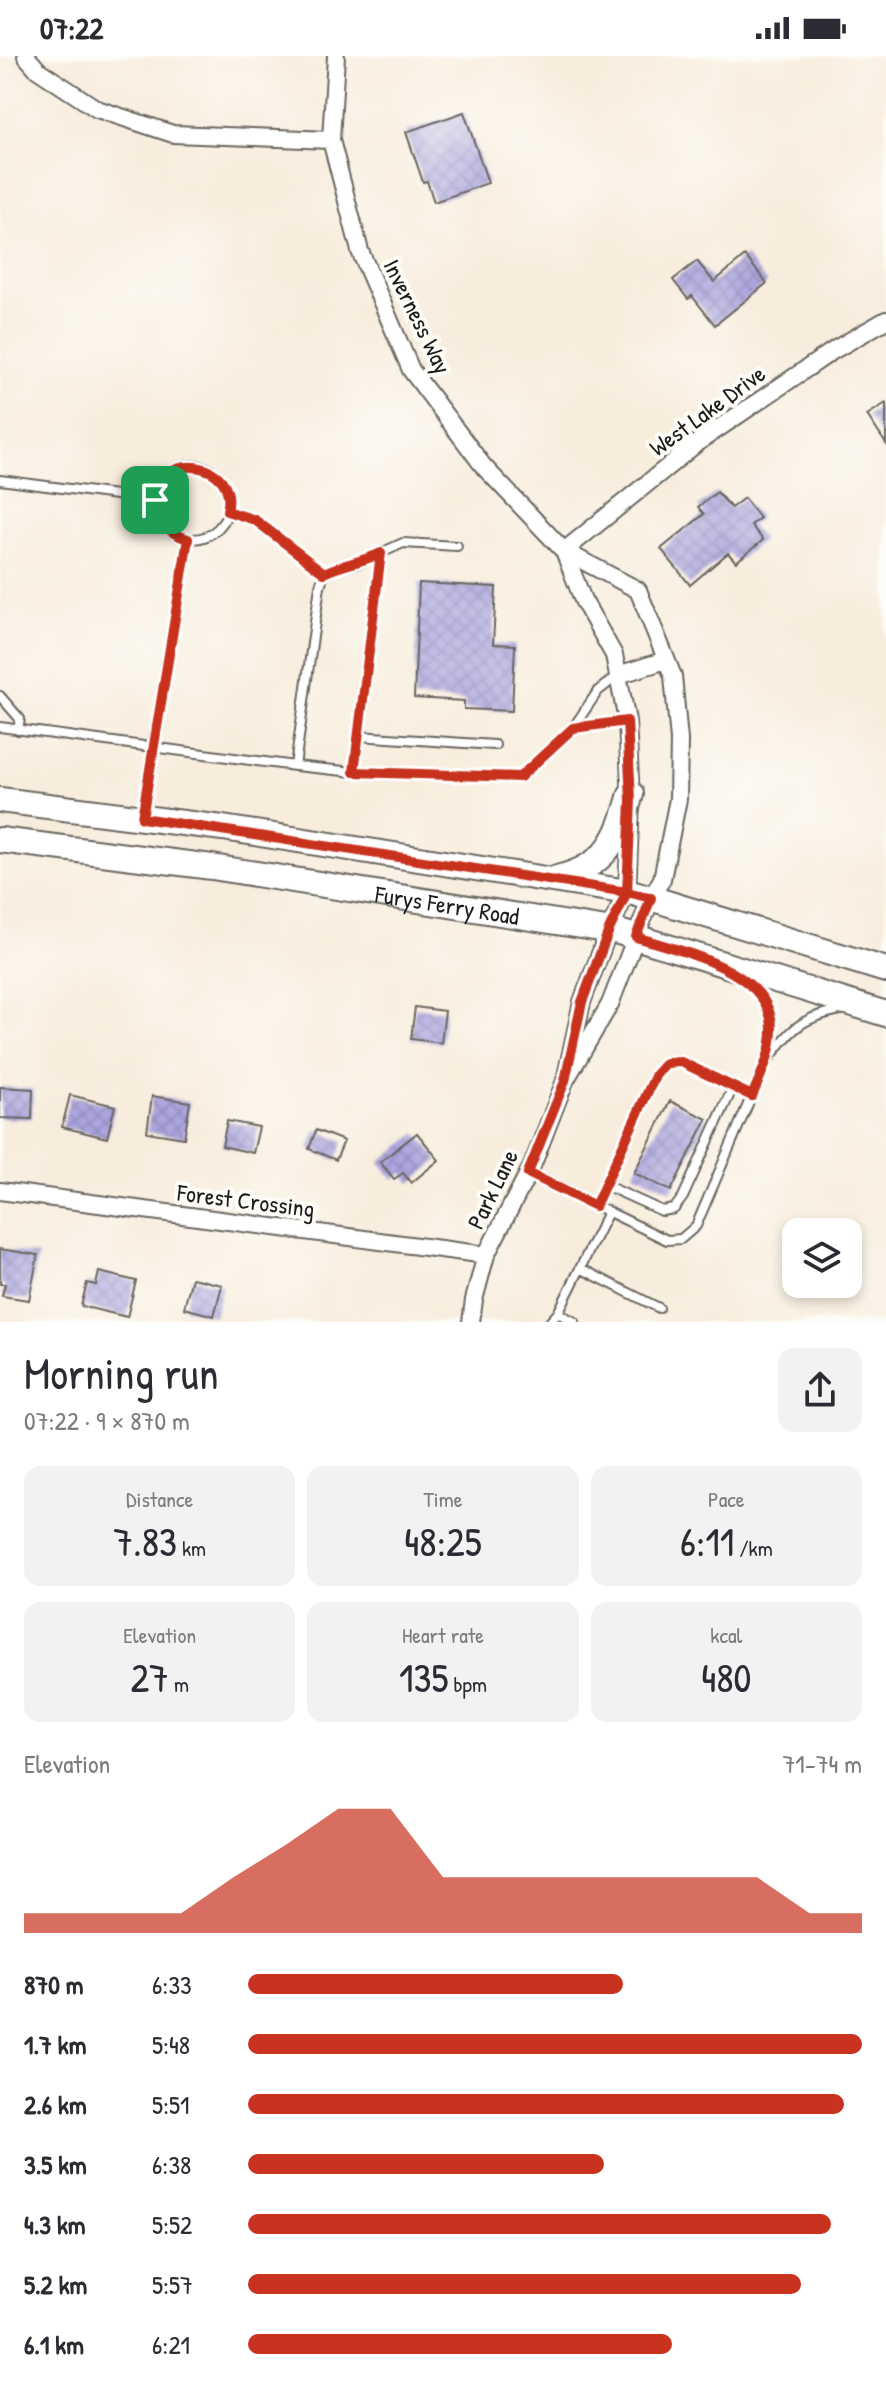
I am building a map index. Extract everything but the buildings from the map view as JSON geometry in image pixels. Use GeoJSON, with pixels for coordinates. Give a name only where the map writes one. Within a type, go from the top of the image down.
{"type":"FeatureCollection","features":[{"type":"Feature","properties":{"kind":"main road"},"geometry":{"type":"LineString","coordinates":[[550,879],[576,874],[603,857],[621,830],[631,794]]}},
{"type":"Feature","properties":{"kind":"main road","name":"Furys Ferry Road"},"geometry":{"type":"LineString","coordinates":[[0,800],[142,818],[627,892],[886,970]]}},
{"type":"Feature","properties":{"kind":"main road","name":"Furys Ferry Road"},"geometry":{"type":"LineString","coordinates":[[0,840],[212,867],[609,930],[886,1014]]}},
{"type":"Feature","properties":{"kind":"street"},"geometry":{"type":"LineString","coordinates":[[26,56],[38,70],[97,109],[173,134],[331,140]]}},
{"type":"Feature","properties":{"kind":"street","name":"Inverness Way"},"geometry":{"type":"LineString","coordinates":[[336,56],[331,140],[360,251],[411,370],[484,467],[564,551],[638,590],[673,676],[679,740],[678,799],[662,879],[636,937]]}},
{"type":"Feature","properties":{"kind":"street","name":"West Lake Drive"},"geometry":{"type":"LineString","coordinates":[[564,551],[697,443],[834,350],[886,320]]}},
{"type":"Feature","properties":{"kind":"street","name":"Inverness Way"},"geometry":{"type":"LineString","coordinates":[[564,551],[583,600],[614,655],[627,721],[631,794],[627,892],[609,930]]}},
{"type":"Feature","properties":{"kind":"street"},"geometry":{"type":"LineString","coordinates":[[618,675],[666,660]]}},
{"type":"Feature","properties":{"kind":"street","name":"Park Lane"},"geometry":{"type":"LineString","coordinates":[[565,1081],[582,1002],[609,930]]}},
{"type":"Feature","properties":{"kind":"street","name":"Park Lane"},"geometry":{"type":"LineString","coordinates":[[471,1322],[486,1255],[528,1173],[565,1081],[610,1004],[636,937]]}},
{"type":"Feature","properties":{"kind":"street","name":"Forest Crossing"},"geometry":{"type":"LineString","coordinates":[[0,1191],[486,1255]]}},
{"type":"Feature","properties":{"kind":"lane"},"geometry":{"type":"LineString","coordinates":[[193,465],[204,467],[222,481],[228,492],[227,511],[220,526],[211,534],[188,539],[166,528],[158,518],[155,500],[161,482],[169,473],[193,465]]}},
{"type":"Feature","properties":{"kind":"lane"},"geometry":{"type":"LineString","coordinates":[[0,480],[155,500]]}},
{"type":"Feature","properties":{"kind":"lane"},"geometry":{"type":"LineString","coordinates":[[227,511],[255,520],[324,573]]}},
{"type":"Feature","properties":{"kind":"lane"},"geometry":{"type":"LineString","coordinates":[[142,818],[188,539]]}},
{"type":"Feature","properties":{"kind":"lane"},"geometry":{"type":"LineString","coordinates":[[295,766],[324,573],[359,563],[403,543],[457,546]]}},
{"type":"Feature","properties":{"kind":"lane"},"geometry":{"type":"LineString","coordinates":[[354,772],[381,553]]}},
{"type":"Feature","properties":{"kind":"lane"},"geometry":{"type":"LineString","coordinates":[[0,727],[354,772],[520,777],[573,728],[598,691],[618,675]]}},
{"type":"Feature","properties":{"kind":"lane"},"geometry":{"type":"LineString","coordinates":[[0,696],[20,719],[18,730]]}},
{"type":"Feature","properties":{"kind":"lane"},"geometry":{"type":"LineString","coordinates":[[573,728],[627,721]]}},
{"type":"Feature","properties":{"kind":"lane"},"geometry":{"type":"LineString","coordinates":[[358,736],[495,745]]}},
{"type":"Feature","properties":{"kind":"lane"},"geometry":{"type":"LineString","coordinates":[[528,1173],[667,1240],[681,1239],[696,1226],[766,1062],[773,1028],[764,1003],[751,985],[715,961]]}},
{"type":"Feature","properties":{"kind":"lane"},"geometry":{"type":"LineString","coordinates":[[766,1062],[801,1022],[819,1014],[862,1006]]}},
{"type":"Feature","properties":{"kind":"lane"},"geometry":{"type":"LineString","coordinates":[[595,1206],[656,1074],[666,1063],[681,1062],[752,1096]]}},
{"type":"Feature","properties":{"kind":"lane"},"geometry":{"type":"LineString","coordinates":[[605,1185],[662,1211],[674,1209],[683,1197],[733,1087]]}},
{"type":"Feature","properties":{"kind":"lane"},"geometry":{"type":"LineString","coordinates":[[550,1322],[558,1313],[608,1212]]}},
{"type":"Feature","properties":{"kind":"lane"},"geometry":{"type":"LineString","coordinates":[[580,1268],[659,1308]]}},
{"type":"Feature","properties":{"kind":"lane"},"geometry":{"type":"LineString","coordinates":[[558,1313],[575,1322]]}},
{"type":"Feature","properties":{"kind":"route"},"geometry":{"type":"LineString","coordinates":[[155,500],[158,518],[166,528],[188,539],[142,818],[448,862],[627,892],[582,1002],[565,1081],[528,1173],[595,1206],[656,1074],[666,1063],[681,1062],[752,1096],[766,1062],[773,1028],[764,1003],[751,985],[715,961],[636,937],[651,898],[627,892],[631,800],[627,721],[573,728],[520,777],[354,772],[381,553],[324,573],[255,520],[227,511],[228,492],[215,473],[204,467],[180,467],[169,473],[161,482],[155,500]]}}]}
